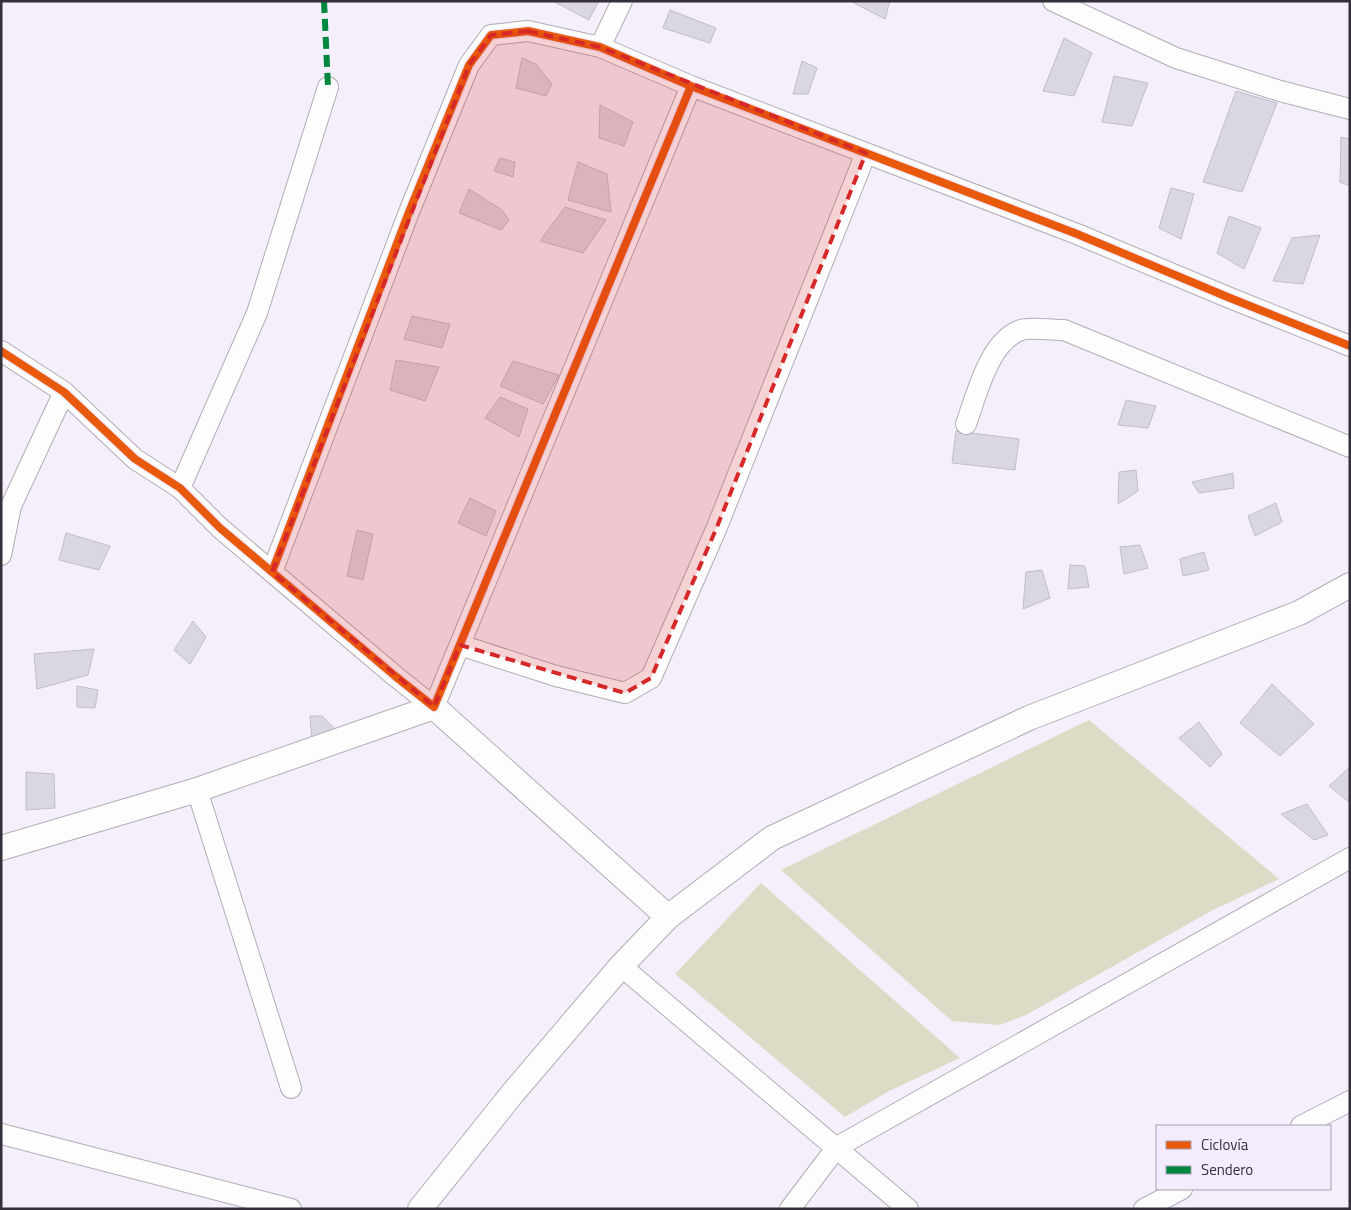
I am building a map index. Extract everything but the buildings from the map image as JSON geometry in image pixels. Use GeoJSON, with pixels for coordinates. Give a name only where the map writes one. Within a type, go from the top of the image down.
{"type":"FeatureCollection","features":[{"type":"Feature","properties":{"kind":"street"},"geometry":{"type":"LineString","coordinates":[[600,47],[622,1]]}},
{"type":"Feature","properties":{"kind":"street"},"geometry":{"type":"LineString","coordinates":[[1064,3],[1176,58],[1280,91],[1350,109]]}},
{"type":"Feature","properties":{"kind":"street"},"geometry":{"type":"LineString","coordinates":[[272,572],[409,212],[469,65],[491,34],[528,31],[600,47],[691,86],[1077,234],[1350,346]]}},
{"type":"Feature","properties":{"kind":"street"},"geometry":{"type":"LineString","coordinates":[[1,848],[197,790],[434,707],[691,86]]}},
{"type":"Feature","properties":{"kind":"street"},"geometry":{"type":"LineString","coordinates":[[180,488],[257,313],[328,87]]}},
{"type":"Feature","properties":{"kind":"street"},"geometry":{"type":"LineString","coordinates":[[460,645],[556,676],[625,694],[651,678],[717,527],[866,153]]}},
{"type":"Feature","properties":{"kind":"street"},"geometry":{"type":"LineString","coordinates":[[966,424],[988,363],[1003,342],[1022,329],[1064,330],[1350,447]]}},
{"type":"Feature","properties":{"kind":"street"},"geometry":{"type":"LineString","coordinates":[[1,351],[64,392],[135,459],[180,488],[220,528],[434,707],[668,917]]}},
{"type":"Feature","properties":{"kind":"street"},"geometry":{"type":"LineString","coordinates":[[1,555],[11,506],[64,392]]}},
{"type":"Feature","properties":{"kind":"street"},"geometry":{"type":"LineString","coordinates":[[420,1209],[512,1094],[621,966],[668,917],[772,838],[1029,718],[1299,613],[1350,585]]}},
{"type":"Feature","properties":{"kind":"street"},"geometry":{"type":"LineString","coordinates":[[197,790],[291,1088]]}},
{"type":"Feature","properties":{"kind":"street"},"geometry":{"type":"LineString","coordinates":[[790,1209],[837,1147],[1350,858]]}},
{"type":"Feature","properties":{"kind":"street"},"geometry":{"type":"LineString","coordinates":[[621,966],[908,1209]]}},
{"type":"Feature","properties":{"kind":"street"},"geometry":{"type":"LineString","coordinates":[[1303,1125],[1350,1101]]}},
{"type":"Feature","properties":{"kind":"street"},"geometry":{"type":"LineString","coordinates":[[1,1134],[291,1209]]}},
{"type":"Feature","properties":{"kind":"street"},"geometry":{"type":"LineString","coordinates":[[1144,1209],[1180,1190]]}},
{"type":"Feature","properties":{"kind":"highlighted area"},"geometry":{"type":"Polygon","coordinates":[[[528,31],[600,47],[866,153],[717,527],[651,678],[625,693],[460,645],[434,707],[272,572],[469,65],[491,35],[528,31]]]}},
{"type":"Feature","properties":{"kind":"green space"},"geometry":{"type":"Polygon","coordinates":[[[1089,720],[1279,879],[1213,910],[1026,1015],[1000,1025],[952,1021],[781,870],[1089,720]]]}},
{"type":"Feature","properties":{"kind":"green space"},"geometry":{"type":"Polygon","coordinates":[[[761,883],[960,1058],[889,1091],[845,1117],[675,974],[761,883]]]}},
{"type":"Feature","properties":{"kind":"marked path"},"geometry":{"type":"LineString","coordinates":[[324,1],[328,87]]}},
{"type":"Feature","properties":{"kind":"cycle path"},"geometry":{"type":"LineString","coordinates":[[272,572],[409,212],[469,65],[491,35],[528,31],[600,47],[691,86],[1077,234],[1350,346]]}},
{"type":"Feature","properties":{"kind":"cycle path"},"geometry":{"type":"LineString","coordinates":[[1,351],[64,392],[135,459],[180,488],[220,528],[434,707],[691,86]]}}]}
